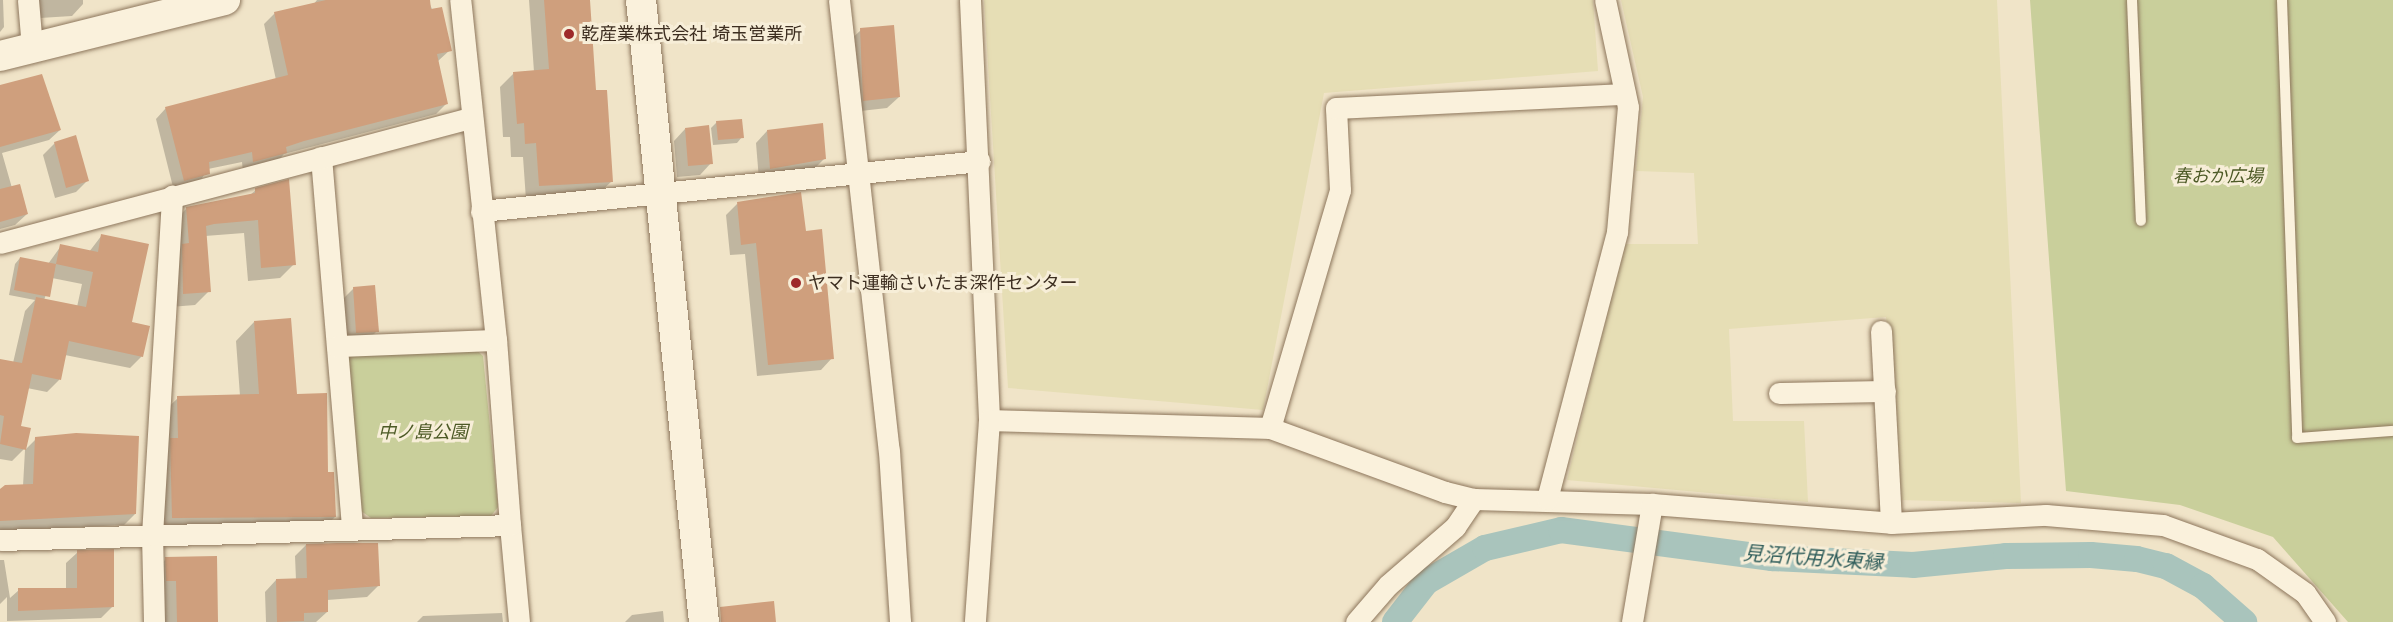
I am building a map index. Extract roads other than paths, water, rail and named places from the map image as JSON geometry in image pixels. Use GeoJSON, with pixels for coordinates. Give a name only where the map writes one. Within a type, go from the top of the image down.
{"type":"FeatureCollection","features":[{"type":"Feature","properties":{"kind":"street"},"geometry":{"type":"LineString","coordinates":[[28,0],[32,48]]}},
{"type":"Feature","properties":{"kind":"street"},"geometry":{"type":"LineString","coordinates":[[0,56],[225,0]]}},
{"type":"Feature","properties":{"kind":"street"},"geometry":{"type":"LineString","coordinates":[[460,0],[470,118],[496,340],[519,622]]}},
{"type":"Feature","properties":{"kind":"street"},"geometry":{"type":"LineString","coordinates":[[640,0],[704,622]]}},
{"type":"Feature","properties":{"kind":"street"},"geometry":{"type":"LineString","coordinates":[[839,0],[856,173],[889,451],[900,622]]}},
{"type":"Feature","properties":{"kind":"street"},"geometry":{"type":"LineString","coordinates":[[970,0],[980,161],[989,420],[975,622]]}},
{"type":"Feature","properties":{"kind":"street"},"geometry":{"type":"LineString","coordinates":[[1547,499],[1617,232],[1628,107],[1605,0]]}},
{"type":"Feature","properties":{"kind":"street"},"geometry":{"type":"LineString","coordinates":[[1270,428],[1340,190],[1336,108],[1625,94]]}},
{"type":"Feature","properties":{"kind":"street"},"geometry":{"type":"LineString","coordinates":[[0,243],[470,118]]}},
{"type":"Feature","properties":{"kind":"street"},"geometry":{"type":"LineString","coordinates":[[321,157],[352,530]]}},
{"type":"Feature","properties":{"kind":"street"},"geometry":{"type":"LineString","coordinates":[[481,211],[980,161]]}},
{"type":"Feature","properties":{"kind":"street"},"geometry":{"type":"LineString","coordinates":[[154,622],[152,535],[172,196]]}},
{"type":"Feature","properties":{"kind":"street"},"geometry":{"type":"LineString","coordinates":[[1881,331],[1890,523]]}},
{"type":"Feature","properties":{"kind":"street"},"geometry":{"type":"LineString","coordinates":[[337,346],[496,340]]}},
{"type":"Feature","properties":{"kind":"street"},"geometry":{"type":"LineString","coordinates":[[1779,393],[1885,391]]}},
{"type":"Feature","properties":{"kind":"street"},"geometry":{"type":"LineString","coordinates":[[989,420],[1270,428],[1444,492],[1474,499],[1547,499],[1651,512],[1890,523],[2046,515],[2163,525],[2257,559],[2305,593],[2325,622]]}},
{"type":"Feature","properties":{"kind":"street"},"geometry":{"type":"LineString","coordinates":[[1356,622],[1388,585],[1455,527],[1474,499]]}},
{"type":"Feature","properties":{"kind":"street"},"geometry":{"type":"LineString","coordinates":[[1632,622],[1651,512]]}},
{"type":"Feature","properties":{"kind":"street"},"geometry":{"type":"LineString","coordinates":[[0,540],[510,525]]}},
{"type":"Feature","properties":{"kind":"lane"},"geometry":{"type":"LineString","coordinates":[[2132,0],[2141,221]]}},
{"type":"Feature","properties":{"kind":"lane"},"geometry":{"type":"LineString","coordinates":[[2282,0],[2297,438],[2393,431]]}},
{"type":"Feature","properties":{"kind":"waterway","name":"見沼代用水東縁"},"geometry":{"type":"LineString","coordinates":[[1395,622],[1426,582],[1485,548],[1561,530],[1772,558],[1913,565],[2006,556],[2091,555],[2137,559],[2166,566],[2203,586],[2244,622]]}},
{"type":"Feature","properties":{"kind":"place","name":"乾産業株式会社 埼玉営業所"},"geometry":{"type":"Point","coordinates":[569,34]}},
{"type":"Feature","properties":{"kind":"place","name":"ヤマト運輸さいたま深作センター"},"geometry":{"type":"Point","coordinates":[796,283]}},
{"type":"Feature","properties":{"kind":"park label","name":"春おか広場"},"geometry":{"type":"Point","coordinates":[2218,176]}},
{"type":"Feature","properties":{"kind":"park label","name":"中ノ島公園"},"geometry":{"type":"Point","coordinates":[423,432]}}]}
